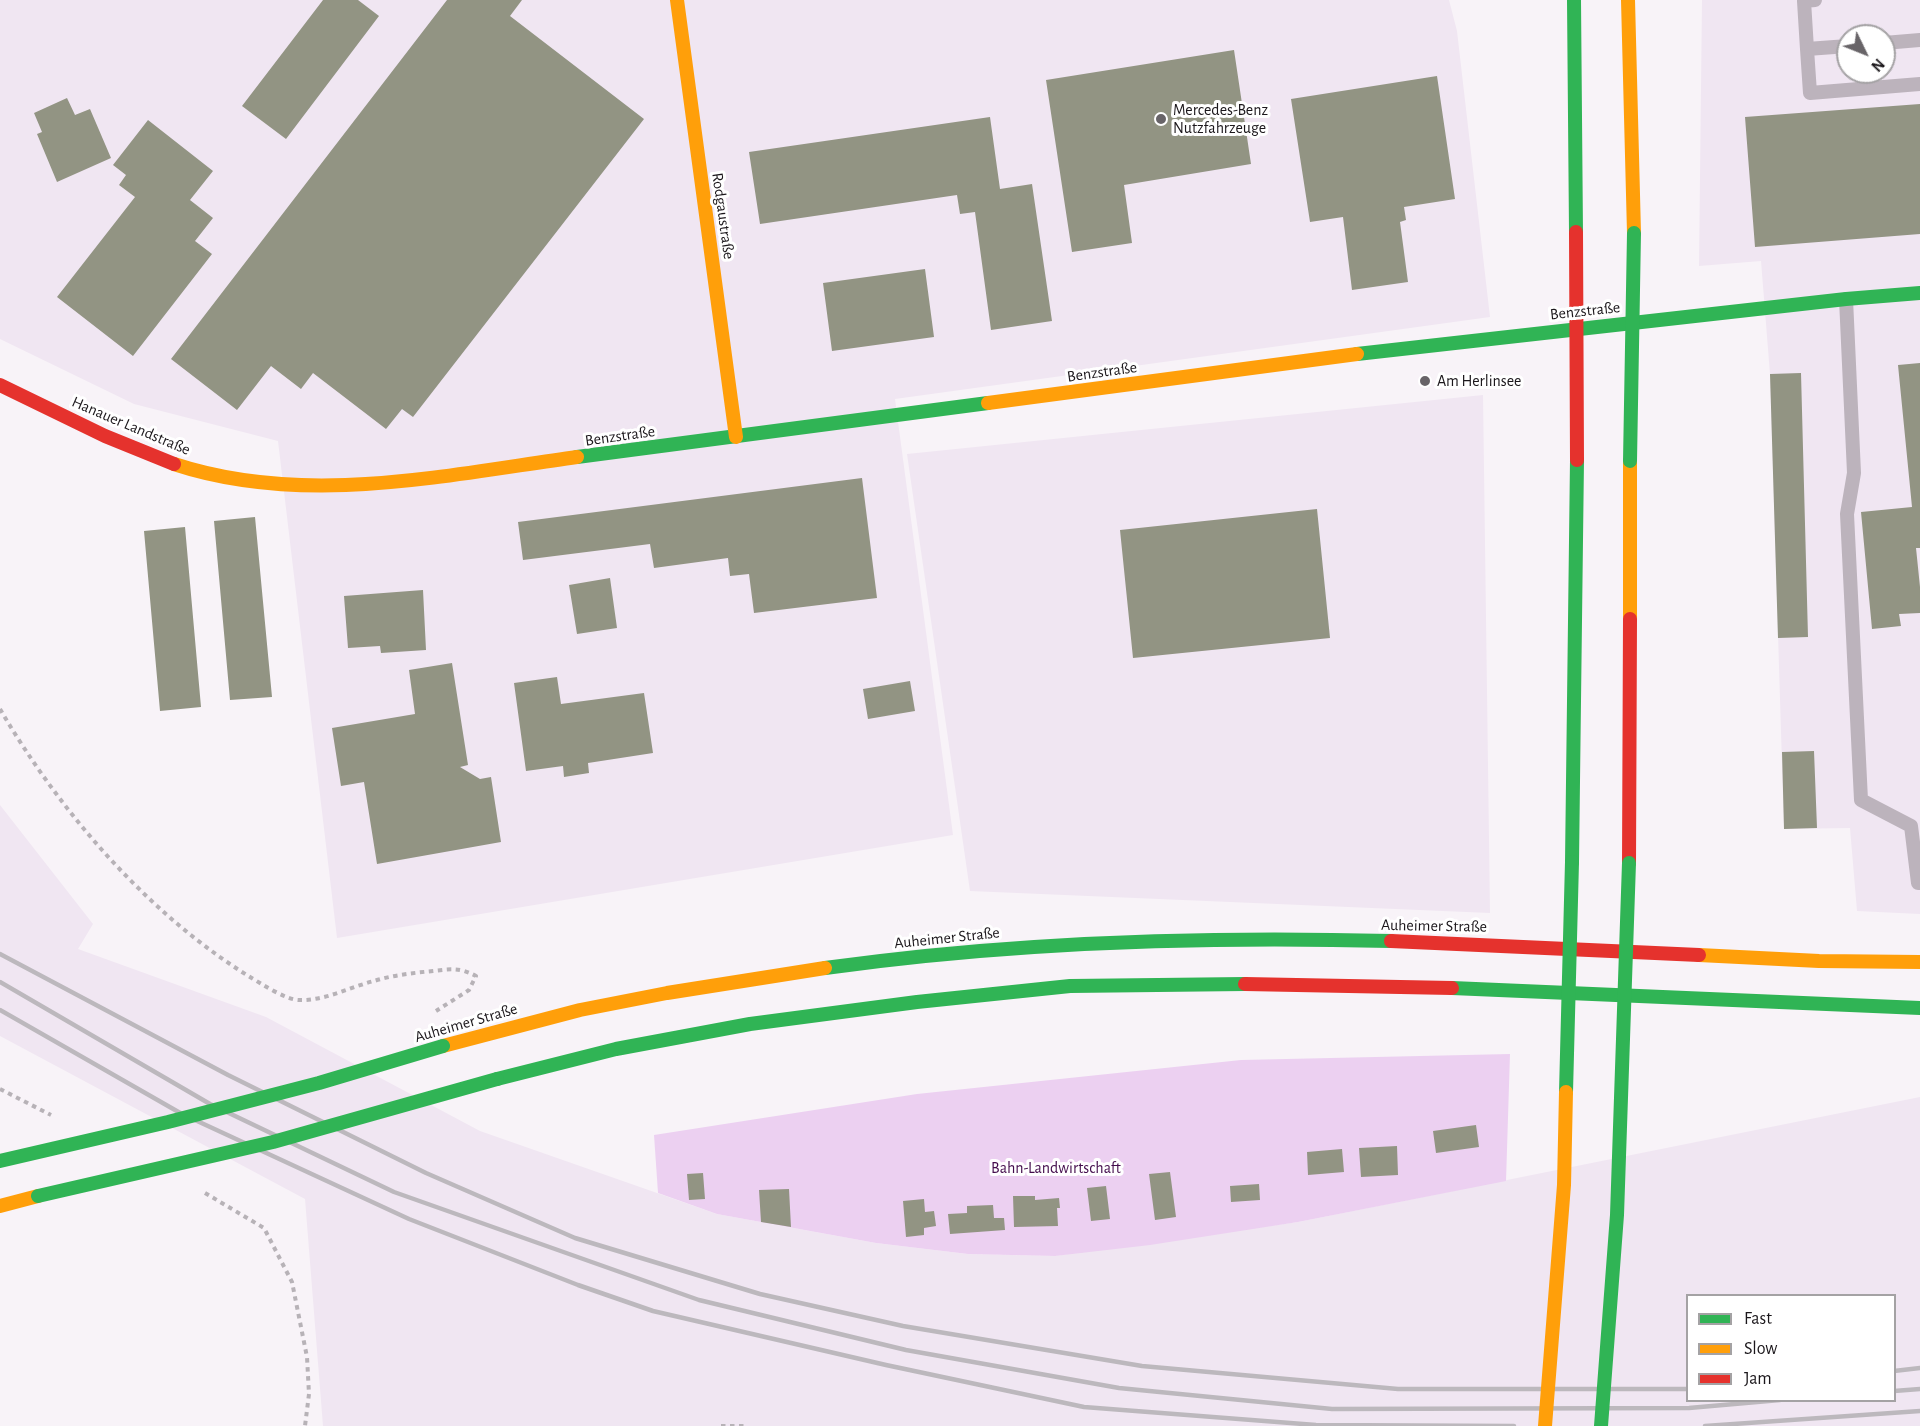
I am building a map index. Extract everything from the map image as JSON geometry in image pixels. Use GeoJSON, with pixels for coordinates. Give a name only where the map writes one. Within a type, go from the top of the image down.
{"type":"FeatureCollection","features":[{"type":"Feature","properties":{"kind":"main road","name":"Rodgaustraße"},"geometry":{"type":"LineString","coordinates":[[677,0],[736,437]]}},
{"type":"Feature","properties":{"kind":"main road"},"geometry":{"type":"LineString","coordinates":[[1600,1426],[1618,1192],[1629,862],[1630,461],[1634,232],[1628,0]]}},
{"type":"Feature","properties":{"kind":"main road"},"geometry":{"type":"LineString","coordinates":[[1545,1426],[1564,1185],[1572,862],[1576,460],[1573,3]]}},
{"type":"Feature","properties":{"kind":"main road","name":"Benzstraße"},"geometry":{"type":"LineString","coordinates":[[289,483],[391,482],[1421,346],[1846,299],[1920,293]]}},
{"type":"Feature","properties":{"kind":"main road","name":"Hanauer Landstraße"},"geometry":{"type":"LineString","coordinates":[[0,385],[106,436],[180,466],[232,478],[289,483]]}},
{"type":"Feature","properties":{"kind":"main road","name":"Auheimer Straße"},"geometry":{"type":"LineString","coordinates":[[0,1161],[319,1083],[443,1046],[578,1011],[743,979],[921,957],[1068,943],[1284,939],[1514,945],[1767,958],[1920,962]]}},
{"type":"Feature","properties":{"kind":"main road"},"geometry":{"type":"LineString","coordinates":[[0,1206],[273,1142],[497,1079],[616,1049],[750,1024],[917,1002],[1070,986],[1275,984],[1407,987],[1920,1008]]}},
{"type":"Feature","properties":{"kind":"lane"},"geometry":{"type":"LineString","coordinates":[[1815,0],[1804,1],[1810,93],[1920,84]]}},
{"type":"Feature","properties":{"kind":"lane"},"geometry":{"type":"LineString","coordinates":[[1896,42],[1920,40]]}},
{"type":"Feature","properties":{"kind":"lane"},"geometry":{"type":"LineString","coordinates":[[1807,49],[1836,47]]}},
{"type":"Feature","properties":{"kind":"lane"},"geometry":{"type":"LineString","coordinates":[[1846,299],[1854,473],[1847,514],[1861,800],[1911,826],[1918,883],[1920,883]]}},
{"type":"Feature","properties":{"kind":"path"},"geometry":{"type":"LineString","coordinates":[[0,709],[21,744],[65,806],[117,864],[165,913],[230,964],[269,988],[298,1000],[331,995],[375,980],[410,973],[462,968],[476,976],[469,990],[435,1012]]}},
{"type":"Feature","properties":{"kind":"path"},"geometry":{"type":"LineString","coordinates":[[1,1090],[57,1118]]}},
{"type":"Feature","properties":{"kind":"path"},"geometry":{"type":"LineString","coordinates":[[195,1188],[216,1198],[264,1228],[292,1282],[307,1357],[309,1394],[305,1426]]}},
{"type":"Feature","properties":{"kind":"path"},"geometry":{"type":"LineString","coordinates":[[720,1426],[748,1426]]}},
{"type":"Feature","properties":{"kind":"shaded area"},"geometry":{"type":"Polygon","coordinates":[[[0,0],[1449,0],[1457,31],[1490,317],[895,399],[953,835],[337,938],[278,441],[134,404],[0,339],[0,0]]]}},
{"type":"Feature","properties":{"kind":"shaded area"},"geometry":{"type":"Polygon","coordinates":[[[1702,0],[1920,0],[1920,914],[1857,911],[1850,828],[1784,829],[1770,374],[1761,261],[1699,266],[1702,0]]]}},
{"type":"Feature","properties":{"kind":"shaded area"},"geometry":{"type":"Polygon","coordinates":[[[1483,395],[1490,913],[970,891],[907,454],[1483,395]]]}},
{"type":"Feature","properties":{"kind":"shaded area"},"geometry":{"type":"Polygon","coordinates":[[[0,805],[93,924],[78,949],[266,1017],[480,1131],[717,1214],[876,1243],[968,1254],[1054,1256],[1298,1222],[1920,1097],[1920,1426],[323,1426],[305,1199],[0,1036],[0,805]]]}},
{"type":"Feature","properties":{"kind":"green space","name":"Bahn-Landwirtschaft"},"geometry":{"type":"Polygon","coordinates":[[[1510,1054],[1506,1181],[1298,1222],[1150,1245],[1055,1256],[968,1254],[876,1243],[717,1214],[658,1193],[654,1135],[917,1094],[1241,1060],[1510,1054]]]}},
{"type":"Feature","properties":{"kind":"building"},"geometry":{"type":"Polygon","coordinates":[[[323,0],[358,0],[379,16],[286,139],[242,106],[323,0]]]}},
{"type":"Feature","properties":{"kind":"building"},"geometry":{"type":"Polygon","coordinates":[[[447,0],[522,0],[510,16],[644,119],[413,417],[402,409],[386,429],[313,373],[301,389],[271,366],[237,410],[171,359],[447,0]]]}},
{"type":"Feature","properties":{"kind":"building"},"geometry":{"type":"Polygon","coordinates":[[[1234,50],[1251,164],[1124,185],[1132,243],[1072,252],[1046,80],[1234,50]]]}},
{"type":"Feature","properties":{"kind":"building"},"geometry":{"type":"Polygon","coordinates":[[[1437,76],[1455,199],[1404,207],[1406,220],[1400,222],[1408,282],[1352,290],[1343,217],[1310,222],[1291,99],[1437,76]]]}},
{"type":"Feature","properties":{"kind":"building"},"geometry":{"type":"Polygon","coordinates":[[[67,98],[75,115],[90,109],[111,158],[57,182],[37,134],[42,132],[34,113],[67,98]]]}},
{"type":"Feature","properties":{"kind":"building"},"geometry":{"type":"Polygon","coordinates":[[[1920,104],[1920,234],[1755,247],[1745,117],[1920,104]]]}},
{"type":"Feature","properties":{"kind":"building"},"geometry":{"type":"Polygon","coordinates":[[[990,117],[1000,189],[1032,184],[1052,321],[991,330],[975,212],[960,214],[957,195],[760,224],[749,152],[990,117]]]}},
{"type":"Feature","properties":{"kind":"building"},"geometry":{"type":"Polygon","coordinates":[[[148,120],[213,171],[190,200],[213,218],[195,241],[212,254],[133,356],[57,297],[135,197],[119,185],[126,175],[113,165],[148,120]]]}},
{"type":"Feature","properties":{"kind":"building"},"geometry":{"type":"Polygon","coordinates":[[[925,269],[934,337],[832,351],[823,283],[925,269]]]}},
{"type":"Feature","properties":{"kind":"building"},"geometry":{"type":"Polygon","coordinates":[[[1920,363],[1920,548],[1916,548],[1920,613],[1899,614],[1901,626],[1872,629],[1861,512],[1912,507],[1898,365],[1920,363]]]}},
{"type":"Feature","properties":{"kind":"building"},"geometry":{"type":"Polygon","coordinates":[[[1801,373],[1808,637],[1778,638],[1770,374],[1801,373]]]}},
{"type":"Feature","properties":{"kind":"building"},"geometry":{"type":"Polygon","coordinates":[[[862,478],[877,598],[754,613],[749,574],[730,576],[728,558],[654,568],[650,544],[523,560],[518,522],[862,478]]]}},
{"type":"Feature","properties":{"kind":"building"},"geometry":{"type":"Polygon","coordinates":[[[1317,509],[1330,638],[1133,658],[1120,530],[1317,509]]]}},
{"type":"Feature","properties":{"kind":"building"},"geometry":{"type":"Polygon","coordinates":[[[255,517],[272,697],[230,700],[214,521],[255,517]]]}},
{"type":"Feature","properties":{"kind":"building"},"geometry":{"type":"Polygon","coordinates":[[[185,527],[201,707],[160,711],[144,531],[185,527]]]}},
{"type":"Feature","properties":{"kind":"building"},"geometry":{"type":"Polygon","coordinates":[[[610,578],[617,628],[577,634],[569,585],[610,578]]]}},
{"type":"Feature","properties":{"kind":"building"},"geometry":{"type":"Polygon","coordinates":[[[423,590],[426,650],[381,653],[380,646],[348,648],[344,596],[423,590]]]}},
{"type":"Feature","properties":{"kind":"building"},"geometry":{"type":"Polygon","coordinates":[[[452,663],[468,765],[460,767],[480,779],[491,777],[501,842],[377,864],[364,782],[341,786],[332,728],[415,714],[409,670],[452,663]]]}},
{"type":"Feature","properties":{"kind":"building"},"geometry":{"type":"Polygon","coordinates":[[[557,677],[561,704],[644,693],[653,753],[588,763],[589,773],[564,777],[563,766],[526,771],[514,683],[557,677]]]}},
{"type":"Feature","properties":{"kind":"building"},"geometry":{"type":"Polygon","coordinates":[[[910,681],[915,711],[868,719],[863,689],[910,681]]]}},
{"type":"Feature","properties":{"kind":"building"},"geometry":{"type":"Polygon","coordinates":[[[1814,751],[1817,828],[1784,829],[1782,752],[1814,751]]]}},
{"type":"Feature","properties":{"kind":"building"},"geometry":{"type":"Polygon","coordinates":[[[1476,1125],[1479,1147],[1436,1153],[1433,1131],[1476,1125]]]}},
{"type":"Feature","properties":{"kind":"building"},"geometry":{"type":"Polygon","coordinates":[[[1397,1146],[1398,1175],[1361,1177],[1359,1148],[1397,1146]]]}},
{"type":"Feature","properties":{"kind":"building"},"geometry":{"type":"Polygon","coordinates":[[[1342,1149],[1344,1172],[1308,1175],[1307,1152],[1342,1149]]]}},
{"type":"Feature","properties":{"kind":"building"},"geometry":{"type":"Polygon","coordinates":[[[1170,1172],[1176,1217],[1155,1220],[1149,1174],[1170,1172]]]}},
{"type":"Feature","properties":{"kind":"building"},"geometry":{"type":"Polygon","coordinates":[[[703,1173],[705,1199],[689,1200],[687,1174],[703,1173]]]}},
{"type":"Feature","properties":{"kind":"building"},"geometry":{"type":"Polygon","coordinates":[[[1259,1184],[1260,1200],[1231,1202],[1230,1186],[1259,1184]]]}},
{"type":"Feature","properties":{"kind":"building"},"geometry":{"type":"Polygon","coordinates":[[[1106,1186],[1110,1219],[1091,1221],[1087,1188],[1106,1186]]]}},
{"type":"Feature","properties":{"kind":"building"},"geometry":{"type":"Polygon","coordinates":[[[789,1189],[791,1227],[761,1222],[759,1190],[789,1189]]]}},
{"type":"Feature","properties":{"kind":"building"},"geometry":{"type":"Polygon","coordinates":[[[1013,1196],[1035,1196],[1035,1200],[1059,1198],[1058,1226],[1014,1227],[1013,1196]]]}},
{"type":"Feature","properties":{"kind":"building"},"geometry":{"type":"Polygon","coordinates":[[[924,1199],[925,1212],[934,1211],[936,1226],[924,1228],[924,1235],[906,1237],[903,1201],[924,1199]]]}},
{"type":"Feature","properties":{"kind":"building"},"geometry":{"type":"Polygon","coordinates":[[[993,1205],[994,1218],[1004,1218],[1005,1230],[950,1234],[948,1214],[967,1213],[967,1206],[993,1205]]]}},
{"type":"Feature","properties":{"kind":"railway"},"geometry":{"type":"LineString","coordinates":[[0,954],[228,1075],[426,1173],[575,1238],[760,1294],[903,1326],[1142,1366],[1398,1389],[1686,1389]]}},
{"type":"Feature","properties":{"kind":"railway"},"geometry":{"type":"LineString","coordinates":[[0,982],[210,1104],[394,1192],[699,1300],[906,1350],[1119,1388],[1332,1409],[1689,1408],[1757,1402]]}},
{"type":"Feature","properties":{"kind":"railway"},"geometry":{"type":"LineString","coordinates":[[0,1010],[182,1114],[409,1219],[578,1285],[653,1311],[886,1365],[1084,1407],[1316,1425],[1514,1426]]}},
{"type":"Feature","properties":{"kind":"railway"},"geometry":{"type":"LineString","coordinates":[[1896,1371],[1920,1368]]}},
{"type":"Feature","properties":{"kind":"railway"},"geometry":{"type":"LineString","coordinates":[[1896,1391],[1920,1389]]}},
{"type":"Feature","properties":{"kind":"railway"},"geometry":{"type":"LineString","coordinates":[[1705,1426],[1920,1411]]}},
{"type":"Feature","properties":{"kind":"traffic: fast"},"geometry":{"type":"LineString","coordinates":[[1574,0],[1576,232]]}},
{"type":"Feature","properties":{"kind":"traffic: fast"},"geometry":{"type":"LineString","coordinates":[[1630,461],[1634,233]]}},
{"type":"Feature","properties":{"kind":"traffic: fast"},"geometry":{"type":"LineString","coordinates":[[1357,354],[1846,299],[1920,293]]}},
{"type":"Feature","properties":{"kind":"traffic: fast"},"geometry":{"type":"LineString","coordinates":[[577,457],[988,403]]}},
{"type":"Feature","properties":{"kind":"traffic: fast"},"geometry":{"type":"LineString","coordinates":[[1572,862],[1577,460]]}},
{"type":"Feature","properties":{"kind":"traffic: fast"},"geometry":{"type":"LineString","coordinates":[[1566,1092],[1572,862]]}},
{"type":"Feature","properties":{"kind":"traffic: fast"},"geometry":{"type":"LineString","coordinates":[[1601,1426],[1617,1215],[1629,863]]}},
{"type":"Feature","properties":{"kind":"traffic: fast"},"geometry":{"type":"LineString","coordinates":[[825,968],[966,952],[1107,943],[1249,939],[1391,941]]}},
{"type":"Feature","properties":{"kind":"traffic: fast"},"geometry":{"type":"LineString","coordinates":[[497,1079],[616,1049],[750,1024],[917,1002],[1070,986],[1245,984]]}},
{"type":"Feature","properties":{"kind":"traffic: fast"},"geometry":{"type":"LineString","coordinates":[[1452,988],[1920,1008]]}},
{"type":"Feature","properties":{"kind":"traffic: fast"},"geometry":{"type":"LineString","coordinates":[[0,1161],[168,1122],[319,1083],[443,1046]]}},
{"type":"Feature","properties":{"kind":"traffic: fast"},"geometry":{"type":"LineString","coordinates":[[38,1196],[273,1142],[497,1079]]}},
{"type":"Feature","properties":{"kind":"traffic: slow"},"geometry":{"type":"LineString","coordinates":[[677,0],[736,437]]}},
{"type":"Feature","properties":{"kind":"traffic: slow"},"geometry":{"type":"LineString","coordinates":[[1628,0],[1634,233]]}},
{"type":"Feature","properties":{"kind":"traffic: slow"},"geometry":{"type":"LineString","coordinates":[[988,403],[1357,354]]}},
{"type":"Feature","properties":{"kind":"traffic: slow"},"geometry":{"type":"LineString","coordinates":[[174,464],[223,477],[273,484],[324,485],[426,478],[577,457]]}},
{"type":"Feature","properties":{"kind":"traffic: slow"},"geometry":{"type":"LineString","coordinates":[[1630,461],[1630,619]]}},
{"type":"Feature","properties":{"kind":"traffic: slow"},"geometry":{"type":"LineString","coordinates":[[1699,955],[1819,961],[1920,962]]}},
{"type":"Feature","properties":{"kind":"traffic: slow"},"geometry":{"type":"LineString","coordinates":[[443,1046],[580,1010],[667,993],[825,968]]}},
{"type":"Feature","properties":{"kind":"traffic: slow"},"geometry":{"type":"LineString","coordinates":[[1545,1426],[1564,1185],[1566,1092]]}},
{"type":"Feature","properties":{"kind":"traffic: slow"},"geometry":{"type":"LineString","coordinates":[[0,1206],[38,1196]]}},
{"type":"Feature","properties":{"kind":"traffic: jam"},"geometry":{"type":"LineString","coordinates":[[1576,232],[1577,460]]}},
{"type":"Feature","properties":{"kind":"traffic: jam"},"geometry":{"type":"LineString","coordinates":[[0,385],[105,436],[174,464]]}},
{"type":"Feature","properties":{"kind":"traffic: jam"},"geometry":{"type":"LineString","coordinates":[[1629,863],[1630,619]]}},
{"type":"Feature","properties":{"kind":"traffic: jam"},"geometry":{"type":"LineString","coordinates":[[1391,941],[1699,955]]}},
{"type":"Feature","properties":{"kind":"traffic: jam"},"geometry":{"type":"LineString","coordinates":[[1245,984],[1452,988]]}},
{"type":"Feature","properties":{"kind":"place","name":"Mercedes-Benz Nutzfahrzeuge"},"geometry":{"type":"Point","coordinates":[1161,119]}},
{"type":"Feature","properties":{"kind":"place","name":"Am Herlinsee"},"geometry":{"type":"Point","coordinates":[1425,381]}}]}
